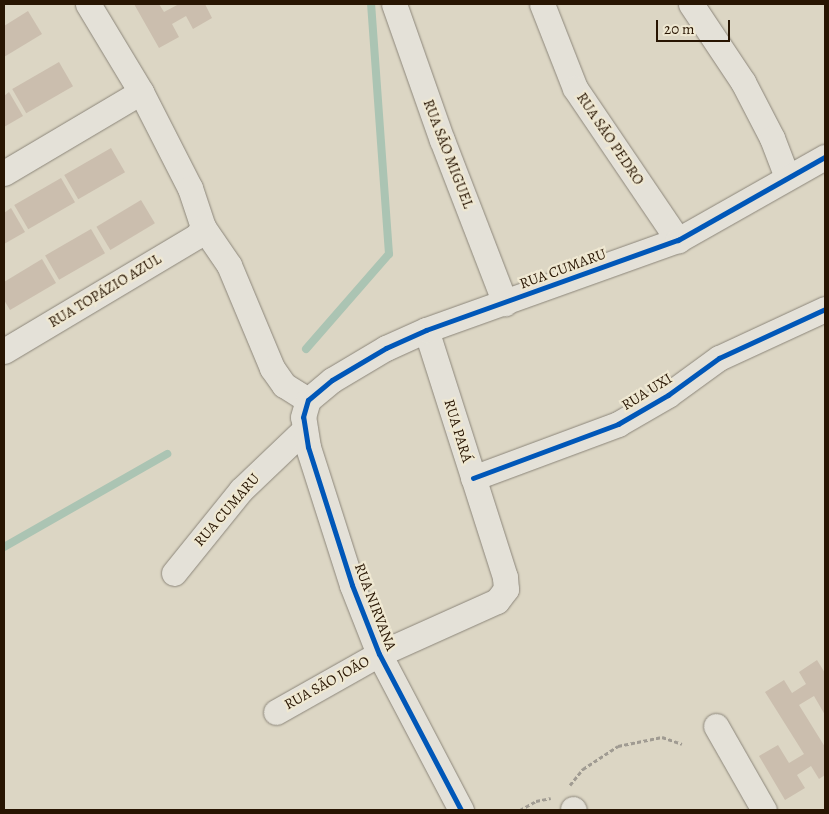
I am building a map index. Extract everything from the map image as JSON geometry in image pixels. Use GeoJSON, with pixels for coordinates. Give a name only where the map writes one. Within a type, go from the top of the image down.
{"type":"FeatureCollection","features":[{"type":"Feature","properties":{"kind":"street"},"geometry":{"type":"LineString","coordinates":[[88,4],[141,92],[190,188],[203,227],[229,265],[272,368],[284,385],[308,400]]}},
{"type":"Feature","properties":{"kind":"street","name":"RUA SÃO MIGUEL"},"geometry":{"type":"LineString","coordinates":[[394,4],[442,140],[505,303]]}},
{"type":"Feature","properties":{"kind":"street","name":"RUA SÃO PEDRO"},"geometry":{"type":"LineString","coordinates":[[542,4],[575,88],[678,240]]}},
{"type":"Feature","properties":{"kind":"street"},"geometry":{"type":"LineString","coordinates":[[691,4],[743,82],[772,138],[787,177]]}},
{"type":"Feature","properties":{"kind":"street"},"geometry":{"type":"LineString","coordinates":[[4,173],[141,92]]}},
{"type":"Feature","properties":{"kind":"street","name":"RUA CUMARU"},"geometry":{"type":"LineString","coordinates":[[308,400],[332,380],[368,358],[426,330],[678,240],[825,157]]}},
{"type":"Feature","properties":{"kind":"street","name":"RUA TOPÁZIO AZUL"},"geometry":{"type":"LineString","coordinates":[[4,350],[196,236],[203,227]]}},
{"type":"Feature","properties":{"kind":"street","name":"RUA UXI"},"geometry":{"type":"LineString","coordinates":[[472,478],[618,424],[668,395],[719,358],[825,309]]}},
{"type":"Feature","properties":{"kind":"street","name":"RUA PARÁ"},"geometry":{"type":"LineString","coordinates":[[426,330],[505,577],[506,589]]}},
{"type":"Feature","properties":{"kind":"street","name":"RUA NIRVANA"},"geometry":{"type":"LineString","coordinates":[[308,400],[304,408],[305,429],[325,504],[379,654],[461,810]]}},
{"type":"Feature","properties":{"kind":"street","name":"RUA CUMARU"},"geometry":{"type":"LineString","coordinates":[[174,573],[241,490],[305,429]]}},
{"type":"Feature","properties":{"kind":"street","name":"RUA SÃO JOÃO"},"geometry":{"type":"LineString","coordinates":[[276,712],[379,654],[497,601],[506,589]]}},
{"type":"Feature","properties":{"kind":"street"},"geometry":{"type":"LineString","coordinates":[[716,726],[764,810]]}},
{"type":"Feature","properties":{"kind":"path"},"geometry":{"type":"LineString","coordinates":[[520,810],[536,801],[569,801],[583,769],[618,746],[662,737],[682,744]]}},
{"type":"Feature","properties":{"kind":"building"},"geometry":{"type":"Polygon","coordinates":[[[134,4],[159,4],[164,12],[179,4],[205,4],[212,18],[193,29],[186,16],[172,24],[179,37],[159,48],[134,4]]]}},
{"type":"Feature","properties":{"kind":"building"},"geometry":{"type":"Polygon","coordinates":[[[28,11],[42,34],[4,57],[4,26],[28,11]]]}},
{"type":"Feature","properties":{"kind":"building"},"geometry":{"type":"Polygon","coordinates":[[[59,62],[73,86],[26,113],[12,89],[59,62]]]}},
{"type":"Feature","properties":{"kind":"building"},"geometry":{"type":"Polygon","coordinates":[[[9,92],[23,116],[4,127],[4,96],[9,92]]]}},
{"type":"Feature","properties":{"kind":"building"},"geometry":{"type":"Polygon","coordinates":[[[111,148],[125,172],[78,199],[64,175],[111,148]]]}},
{"type":"Feature","properties":{"kind":"building"},"geometry":{"type":"Polygon","coordinates":[[[61,178],[75,202],[28,229],[14,205],[61,178]]]}},
{"type":"Feature","properties":{"kind":"building"},"geometry":{"type":"Polygon","coordinates":[[[141,200],[155,223],[110,250],[96,227],[141,200]]]}},
{"type":"Feature","properties":{"kind":"building"},"geometry":{"type":"Polygon","coordinates":[[[11,208],[25,232],[4,244],[4,213],[11,208]]]}},
{"type":"Feature","properties":{"kind":"building"},"geometry":{"type":"Polygon","coordinates":[[[91,229],[105,253],[59,280],[45,256],[91,229]]]}},
{"type":"Feature","properties":{"kind":"building"},"geometry":{"type":"Polygon","coordinates":[[[42,259],[56,283],[10,310],[4,300],[4,282],[42,259]]]}},
{"type":"Feature","properties":{"kind":"building"},"geometry":{"type":"Polygon","coordinates":[[[817,660],[825,673],[825,715],[814,696],[799,705],[825,747],[825,775],[819,779],[811,766],[797,775],[805,788],[785,800],[759,756],[778,745],[789,763],[804,754],[765,692],[784,680],[792,693],[806,684],[799,672],[817,660]]]}},
{"type":"Feature","properties":{"kind":"waterway"},"geometry":{"type":"LineString","coordinates":[[306,349],[389,254],[371,4]]}},
{"type":"Feature","properties":{"kind":"waterway"},"geometry":{"type":"LineString","coordinates":[[4,547],[167,454]]}},
{"type":"Feature","properties":{"kind":"cycle path"},"geometry":{"type":"LineString","coordinates":[[461,810],[379,654],[352,585],[308,447],[303,417],[308,400],[332,380],[386,348],[426,330],[678,240],[825,157]]}},
{"type":"Feature","properties":{"kind":"cycle path"},"geometry":{"type":"LineString","coordinates":[[473,478],[618,424],[668,395],[719,358],[825,309]]}}]}
